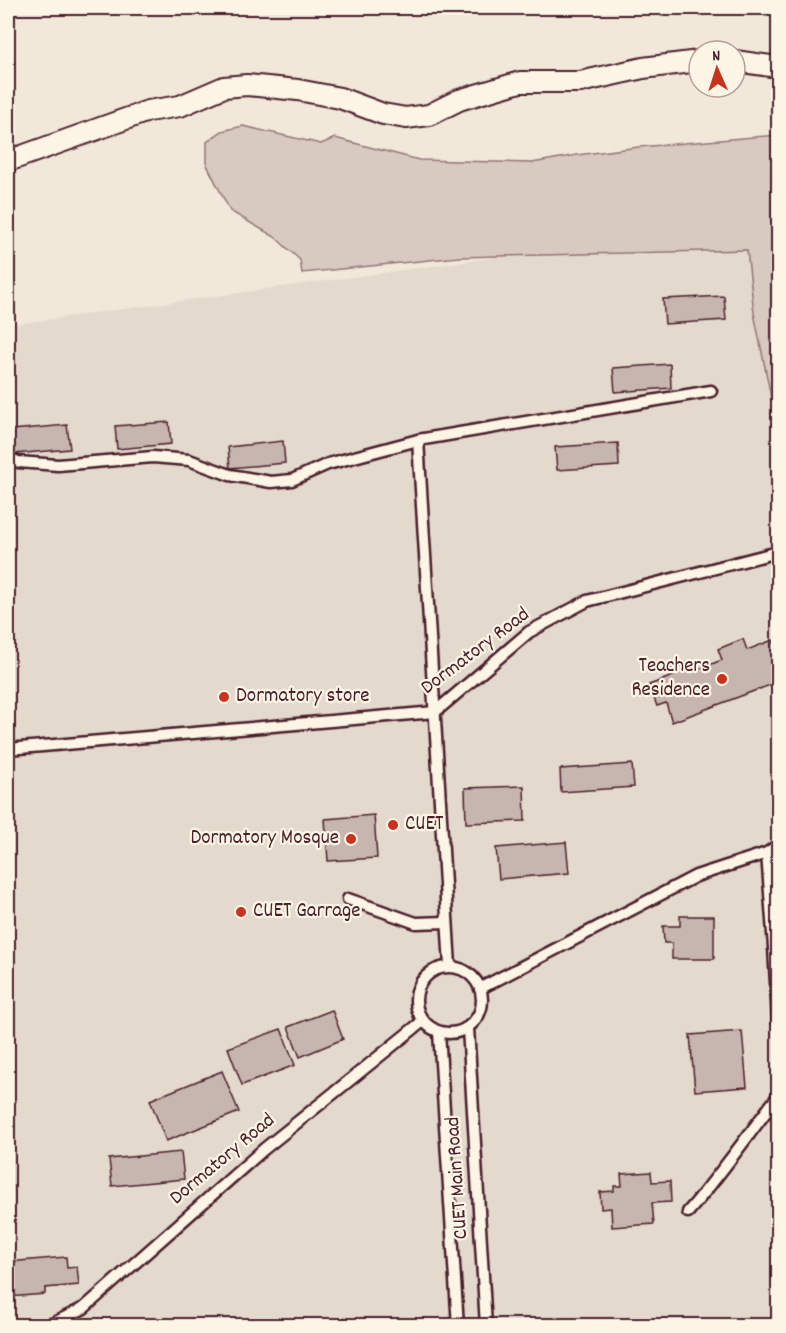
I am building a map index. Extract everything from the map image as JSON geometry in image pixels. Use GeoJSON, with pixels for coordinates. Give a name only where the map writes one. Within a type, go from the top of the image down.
{"type":"FeatureCollection","features":[{"type":"Feature","properties":{"kind":"street"},"geometry":{"type":"LineString","coordinates":[[8,161],[148,111],[180,106],[224,87],[247,85],[298,90],[340,98],[382,114],[406,118],[429,115],[459,100],[520,82],[580,82],[643,68],[687,62]]}},
{"type":"Feature","properties":{"kind":"street"},"geometry":{"type":"LineString","coordinates":[[747,63],[778,67]]}},
{"type":"Feature","properties":{"kind":"lane"},"geometry":{"type":"LineString","coordinates":[[8,458],[18,462],[58,465],[153,457],[189,460],[230,475],[271,482],[292,480],[328,464],[418,440],[711,391]]}},
{"type":"Feature","properties":{"kind":"lane"},"geometry":{"type":"LineString","coordinates":[[418,440],[450,966]]}},
{"type":"Feature","properties":{"kind":"lane","name":"Dormatory Road"},"geometry":{"type":"LineString","coordinates":[[8,749],[435,712],[529,632],[587,601],[778,552]]}},
{"type":"Feature","properties":{"kind":"lane"},"geometry":{"type":"LineString","coordinates":[[481,988],[696,876],[767,853],[778,844]]}},
{"type":"Feature","properties":{"kind":"lane"},"geometry":{"type":"LineString","coordinates":[[767,853],[778,1021]]}},
{"type":"Feature","properties":{"kind":"lane"},"geometry":{"type":"LineString","coordinates":[[348,899],[416,923],[447,921]]}},
{"type":"Feature","properties":{"kind":"lane"},"geometry":{"type":"LineString","coordinates":[[450,966],[469,972],[476,979],[483,997],[480,1014],[468,1028],[449,1033],[439,1032],[423,1021],[417,1011],[415,1000],[422,980],[430,972],[450,966]]}},
{"type":"Feature","properties":{"kind":"lane","name":"Dormatory Road"},"geometry":{"type":"LineString","coordinates":[[48,1326],[84,1308],[264,1149],[423,1021]]}},
{"type":"Feature","properties":{"kind":"lane","name":"CUET Main Road"},"geometry":{"type":"LineString","coordinates":[[468,1028],[486,1326]]}},
{"type":"Feature","properties":{"kind":"lane","name":"CUET Main Road"},"geometry":{"type":"LineString","coordinates":[[439,1032],[458,1326]]}},
{"type":"Feature","properties":{"kind":"lane"},"geometry":{"type":"LineString","coordinates":[[688,1212],[778,1096]]}},
{"type":"Feature","properties":{"kind":"shaded area"},"geometry":{"type":"Polygon","coordinates":[[[243,126],[321,144],[335,138],[419,160],[532,163],[639,147],[778,135],[778,424],[754,313],[747,250],[459,257],[302,273],[300,260],[275,237],[230,211],[207,165],[207,142],[222,131],[243,126]]]}},
{"type":"Feature","properties":{"kind":"shaded area","name":"CUET"},"geometry":{"type":"Polygon","coordinates":[[[778,218],[778,1325],[8,1325],[8,325],[778,218]]]}},
{"type":"Feature","properties":{"kind":"building"},"geometry":{"type":"Polygon","coordinates":[[[724,296],[726,320],[665,324],[663,299],[724,296]]]}},
{"type":"Feature","properties":{"kind":"building"},"geometry":{"type":"Polygon","coordinates":[[[670,364],[671,388],[615,392],[613,368],[670,364]]]}},
{"type":"Feature","properties":{"kind":"building"},"geometry":{"type":"Polygon","coordinates":[[[169,422],[171,444],[117,449],[115,426],[169,422]]]}},
{"type":"Feature","properties":{"kind":"building"},"geometry":{"type":"Polygon","coordinates":[[[67,425],[70,449],[14,454],[12,430],[67,425]]]}},
{"type":"Feature","properties":{"kind":"building"},"geometry":{"type":"Polygon","coordinates":[[[283,441],[285,463],[230,468],[228,447],[283,441]]]}},
{"type":"Feature","properties":{"kind":"building"},"geometry":{"type":"Polygon","coordinates":[[[618,443],[619,466],[557,470],[555,447],[618,443]]]}},
{"type":"Feature","properties":{"kind":"building","name":"Teachers Residence"},"geometry":{"type":"Polygon","coordinates":[[[743,639],[747,650],[773,640],[778,655],[778,682],[672,722],[666,703],[657,706],[649,685],[673,676],[670,669],[692,661],[696,670],[722,660],[718,649],[743,639]]]}},
{"type":"Feature","properties":{"kind":"building","name":"Teachers Residence"},"geometry":{"type":"Polygon","coordinates":[[[632,764],[634,787],[561,792],[560,769],[632,764]]]}},
{"type":"Feature","properties":{"kind":"building"},"geometry":{"type":"Polygon","coordinates":[[[524,786],[525,821],[466,823],[465,788],[524,786]]]}},
{"type":"Feature","properties":{"kind":"building","name":"Dormatory Mosque"},"geometry":{"type":"Polygon","coordinates":[[[374,815],[377,858],[328,861],[325,819],[374,815]]]}},
{"type":"Feature","properties":{"kind":"building"},"geometry":{"type":"Polygon","coordinates":[[[566,842],[569,873],[499,879],[496,848],[566,842]]]}},
{"type":"Feature","properties":{"kind":"building"},"geometry":{"type":"Polygon","coordinates":[[[680,916],[714,916],[714,959],[672,959],[672,943],[664,943],[663,926],[680,926],[680,916]]]}},
{"type":"Feature","properties":{"kind":"building"},"geometry":{"type":"Polygon","coordinates":[[[332,1010],[343,1039],[300,1057],[288,1027],[332,1010]]]}},
{"type":"Feature","properties":{"kind":"building"},"geometry":{"type":"Polygon","coordinates":[[[281,1029],[295,1065],[242,1085],[228,1048],[281,1029]]]}},
{"type":"Feature","properties":{"kind":"building"},"geometry":{"type":"Polygon","coordinates":[[[742,1031],[747,1087],[695,1091],[690,1035],[742,1031]]]}},
{"type":"Feature","properties":{"kind":"building"},"geometry":{"type":"Polygon","coordinates":[[[222,1071],[239,1112],[166,1141],[150,1100],[222,1071]]]}},
{"type":"Feature","properties":{"kind":"building"},"geometry":{"type":"Polygon","coordinates":[[[181,1152],[184,1179],[112,1186],[109,1159],[181,1152]]]}},
{"type":"Feature","properties":{"kind":"building"},"geometry":{"type":"Polygon","coordinates":[[[651,1172],[652,1182],[670,1181],[671,1202],[652,1203],[654,1224],[612,1227],[611,1208],[601,1209],[600,1192],[614,1191],[614,1186],[622,1186],[621,1174],[651,1172]]]}},
{"type":"Feature","properties":{"kind":"building"},"geometry":{"type":"Polygon","coordinates":[[[66,1257],[67,1268],[77,1267],[79,1285],[45,1288],[45,1294],[8,1297],[8,1262],[66,1257]]]}},
{"type":"Feature","properties":{"kind":"place","name":"Teachers Residence"},"geometry":{"type":"Point","coordinates":[722,679]}},
{"type":"Feature","properties":{"kind":"place","name":"Dormatory store"},"geometry":{"type":"Point","coordinates":[224,697]}},
{"type":"Feature","properties":{"kind":"place","name":"CUET"},"geometry":{"type":"Point","coordinates":[393,825]}},
{"type":"Feature","properties":{"kind":"place","name":"Dormatory Mosque"},"geometry":{"type":"Point","coordinates":[351,839]}},
{"type":"Feature","properties":{"kind":"place","name":"CUET Garrage"},"geometry":{"type":"Point","coordinates":[241,912]}}]}
